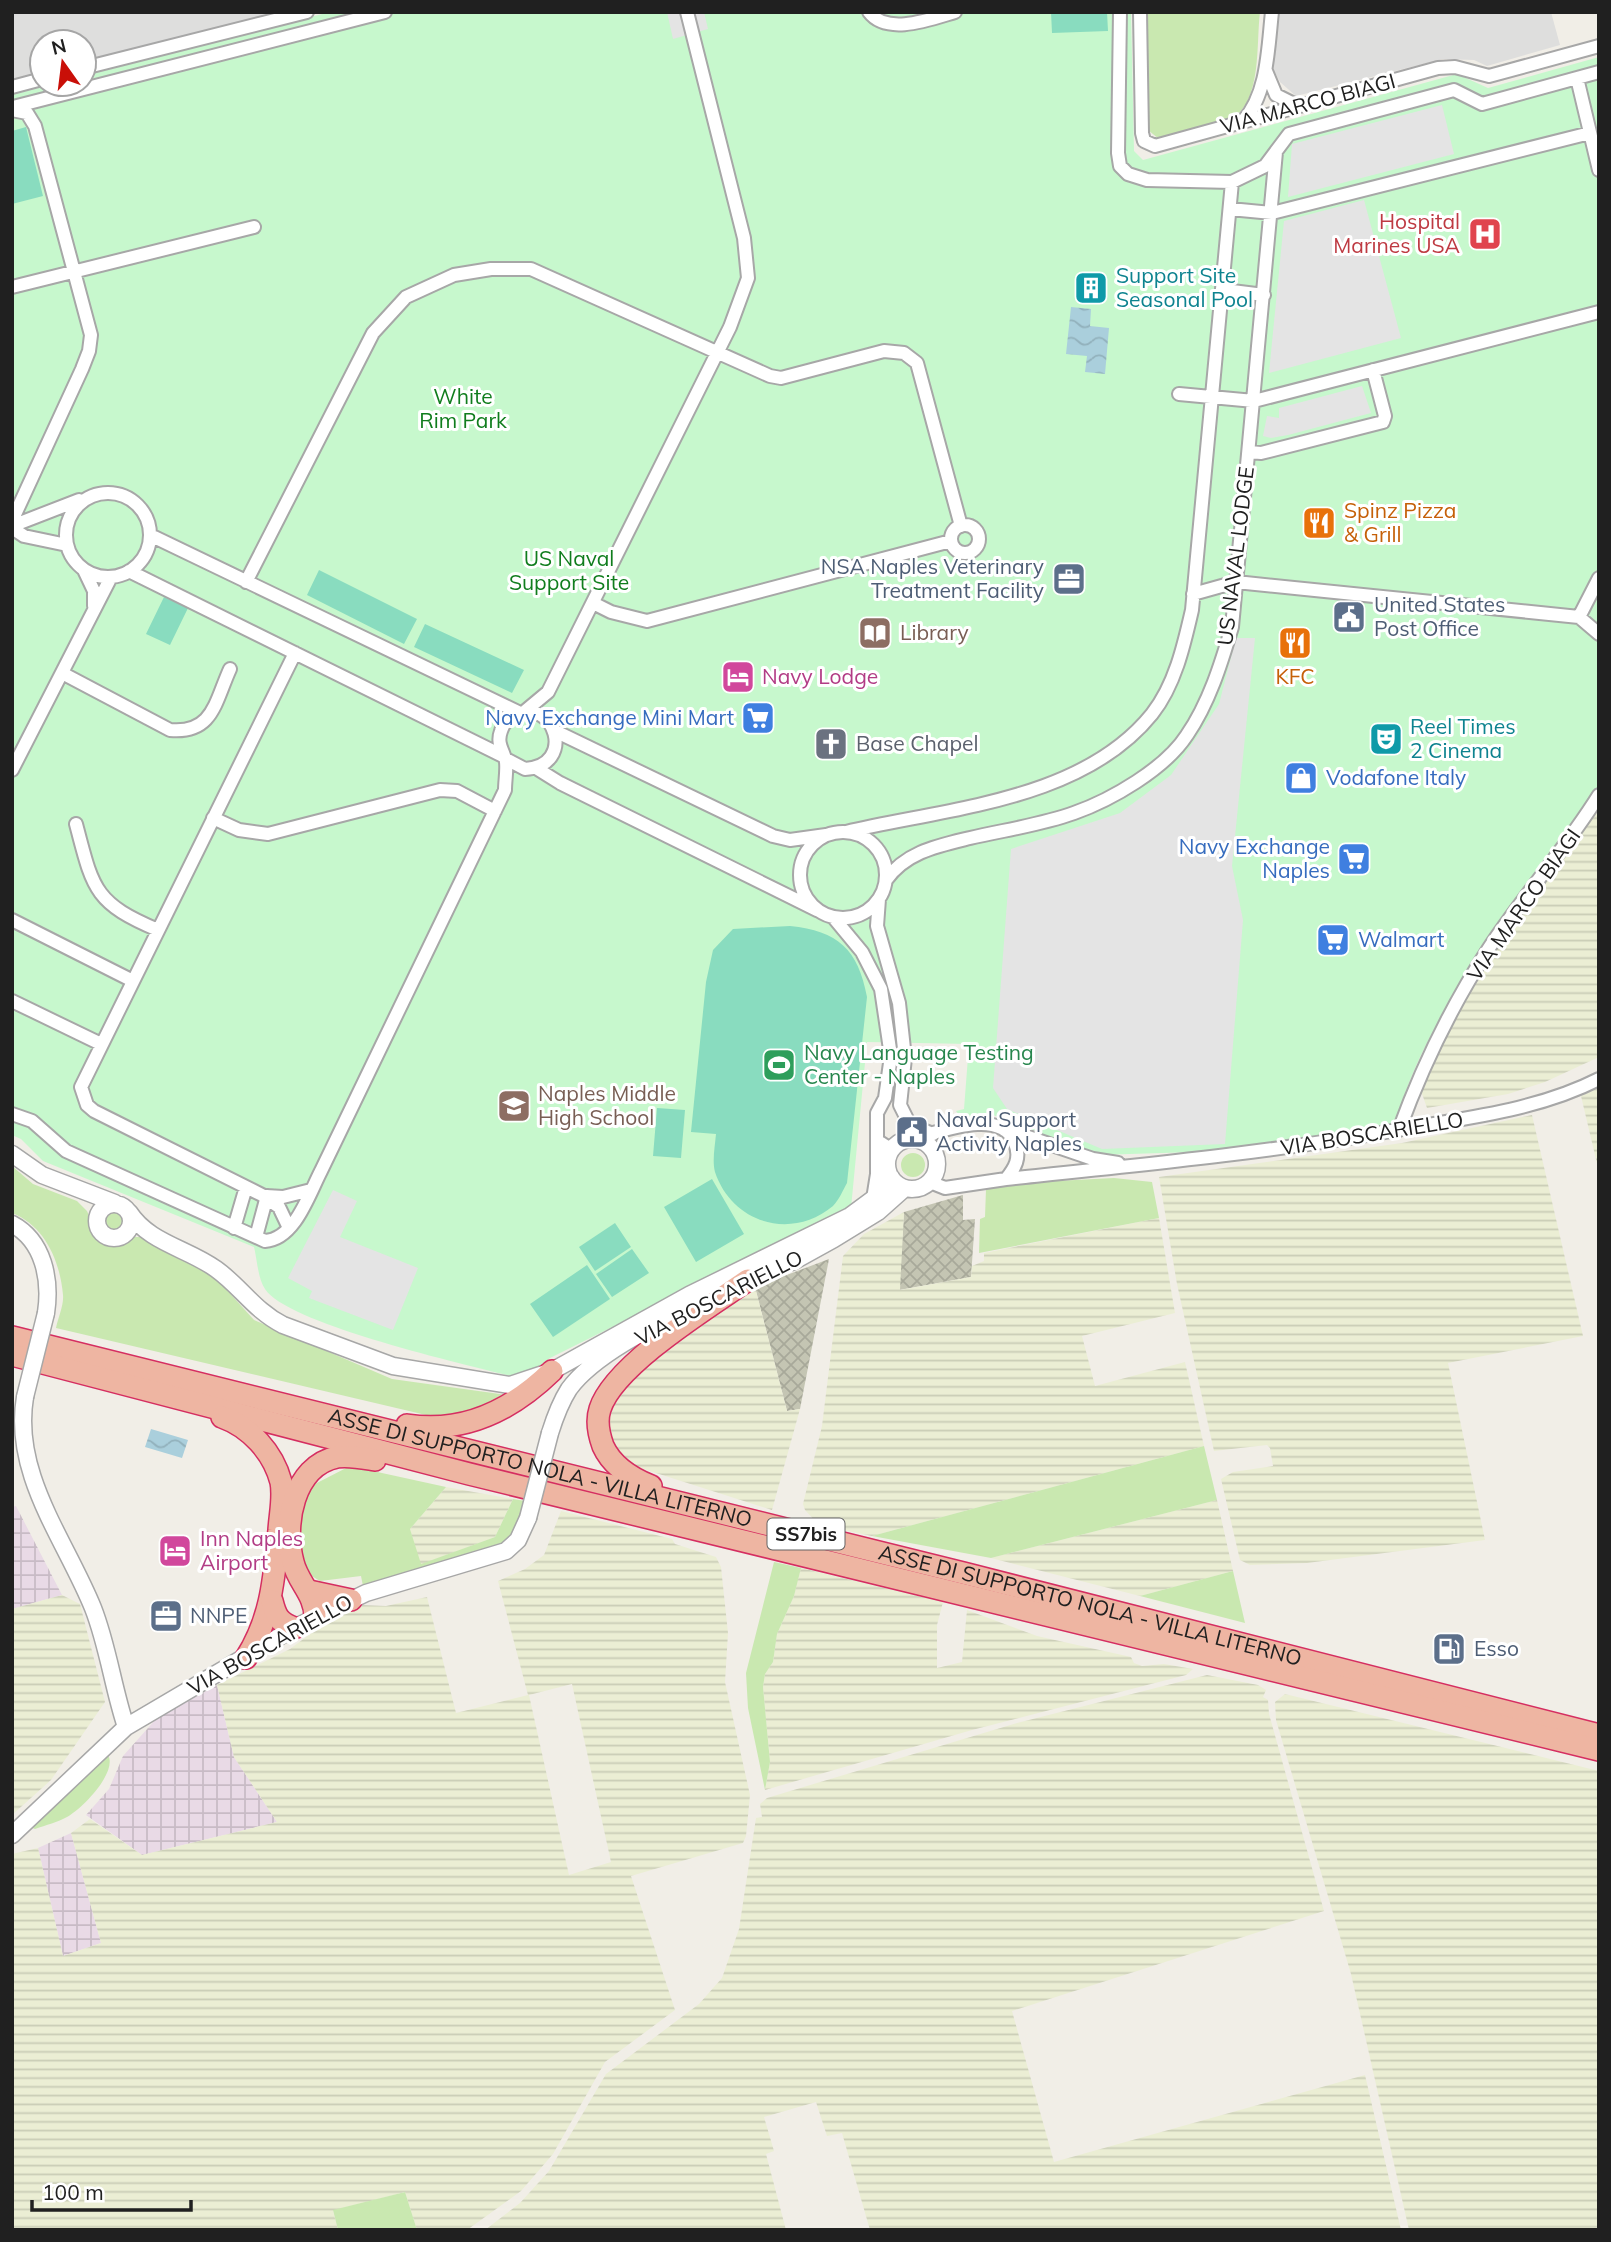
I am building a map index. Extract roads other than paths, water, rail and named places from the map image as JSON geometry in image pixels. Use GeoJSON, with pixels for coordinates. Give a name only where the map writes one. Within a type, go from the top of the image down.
{"type":"FeatureCollection","features":[{"type":"Feature","properties":{"kind":"highway"},"geometry":{"type":"LineString","coordinates":[[735,1516],[635,1480],[607,1454],[598,1418],[607,1394],[620,1377],[697,1314],[748,1280]]}},
{"type":"Feature","properties":{"kind":"highway","name":"ASSE DI SUPPORTO NOLA - VILLA LITERNO"},"geometry":{"type":"LineString","coordinates":[[12,1337],[735,1516],[1599,1735]]}},
{"type":"Feature","properties":{"kind":"highway","name":"ASSE DI SUPPORTO NOLA - VILLA LITERNO"},"geometry":{"type":"LineString","coordinates":[[12,1355],[469,1474],[1599,1750]]}},
{"type":"Feature","properties":{"kind":"highway"},"geometry":{"type":"LineString","coordinates":[[295,1407],[419,1427],[449,1427],[488,1417],[527,1395],[552,1371]]}},
{"type":"Feature","properties":{"kind":"highway"},"geometry":{"type":"LineString","coordinates":[[157,1392],[230,1420],[251,1433],[269,1453],[281,1482],[282,1503],[272,1601],[260,1636],[246,1658]]}},
{"type":"Feature","properties":{"kind":"highway"},"geometry":{"type":"LineString","coordinates":[[314,1617],[315,1604],[298,1577],[290,1550],[293,1500],[310,1473],[337,1457],[355,1457],[469,1474]]}},
{"type":"Feature","properties":{"kind":"highway"},"geometry":{"type":"LineString","coordinates":[[309,1591],[351,1600]]}},
{"type":"Feature","properties":{"kind":"highway"},"geometry":{"type":"LineString","coordinates":[[272,1601],[276,1616],[282,1623],[294,1628]]}},
{"type":"Feature","properties":{"kind":"street"},"geometry":{"type":"LineString","coordinates":[[98,64],[276,15],[307,12]]}},
{"type":"Feature","properties":{"kind":"street"},"geometry":{"type":"LineString","coordinates":[[98,85],[385,12]]}},
{"type":"Feature","properties":{"kind":"street"},"geometry":{"type":"LineString","coordinates":[[12,1114],[32,1122],[66,1151],[234,1228],[273,1241],[289,1228],[311,1190],[505,790],[504,757],[499,739],[501,730],[512,717],[522,713],[548,692],[717,354],[748,278],[744,238],[687,12]]}},
{"type":"Feature","properties":{"kind":"street"},"geometry":{"type":"LineString","coordinates":[[869,12],[879,21],[910,24],[955,12]]}},
{"type":"Feature","properties":{"kind":"street"},"geometry":{"type":"LineString","coordinates":[[1120,12],[1120,166],[1128,174],[1147,180],[1232,182],[1265,166],[1289,134],[1454,90],[1482,104],[1599,72]]}},
{"type":"Feature","properties":{"kind":"street","name":"VIA MARCO BIAGI"},"geometry":{"type":"LineString","coordinates":[[1140,12],[1144,141],[1155,146],[1438,68],[1455,68],[1489,76],[1599,46]]}},
{"type":"Feature","properties":{"kind":"street"},"geometry":{"type":"LineString","coordinates":[[1243,121],[1254,104],[1266,71],[1272,12]]}},
{"type":"Feature","properties":{"kind":"street"},"geometry":{"type":"LineString","coordinates":[[1266,71],[1276,95],[1299,106]]}},
{"type":"Feature","properties":{"kind":"street"},"geometry":{"type":"LineString","coordinates":[[1577,78],[1599,170]]}},
{"type":"Feature","properties":{"kind":"street"},"geometry":{"type":"LineString","coordinates":[[1254,104],[1269,114],[1276,95]]}},
{"type":"Feature","properties":{"kind":"street"},"geometry":{"type":"LineString","coordinates":[[12,109],[49,98]]}},
{"type":"Feature","properties":{"kind":"street"},"geometry":{"type":"LineString","coordinates":[[35,126],[37,116],[51,98]]}},
{"type":"Feature","properties":{"kind":"street"},"geometry":{"type":"LineString","coordinates":[[12,109],[27,113],[35,126],[90,335],[89,351],[12,525]]}},
{"type":"Feature","properties":{"kind":"street"},"geometry":{"type":"LineString","coordinates":[[1230,209],[1272,213],[1590,133]]}},
{"type":"Feature","properties":{"kind":"street","name":"US NAVAL LODGE"},"geometry":{"type":"LineString","coordinates":[[886,880],[910,856],[1071,814],[1102,802],[1148,773],[1186,737],[1217,679],[1232,627],[1276,152]]}},
{"type":"Feature","properties":{"kind":"street"},"geometry":{"type":"LineString","coordinates":[[150,535],[522,713],[538,714],[552,727],[773,836],[790,840],[846,832],[978,804],[1059,780],[1096,764],[1128,740],[1153,712],[1171,680],[1184,645],[1194,594],[1232,182]]}},
{"type":"Feature","properties":{"kind":"street"},"geometry":{"type":"LineString","coordinates":[[12,287],[254,227]]}},
{"type":"Feature","properties":{"kind":"street"},"geometry":{"type":"LineString","coordinates":[[246,582],[373,333],[406,297],[454,275],[491,269],[531,269],[769,376],[781,378],[884,351],[904,353],[917,363],[961,526]]}},
{"type":"Feature","properties":{"kind":"street"},"geometry":{"type":"LineString","coordinates":[[1224,290],[1264,295]]}},
{"type":"Feature","properties":{"kind":"street"},"geometry":{"type":"LineString","coordinates":[[1179,394],[1254,401],[1599,312]]}},
{"type":"Feature","properties":{"kind":"street"},"geometry":{"type":"LineString","coordinates":[[1249,452],[1261,453],[1383,422],[1385,416],[1373,370]]}},
{"type":"Feature","properties":{"kind":"street"},"geometry":{"type":"LineString","coordinates":[[12,525],[106,492],[132,500],[148,522],[150,535],[147,550],[140,562],[129,571],[111,577],[84,570]]}},
{"type":"Feature","properties":{"kind":"street"},"geometry":{"type":"LineString","coordinates":[[93,495],[73,510],[65,533],[67,545],[94,591],[94,610]]}},
{"type":"Feature","properties":{"kind":"street"},"geometry":{"type":"LineString","coordinates":[[12,525],[24,536],[67,545]]}},
{"type":"Feature","properties":{"kind":"street"},"geometry":{"type":"LineString","coordinates":[[961,526],[976,530],[979,538],[977,546],[971,552],[962,552],[955,548],[951,541],[953,533],[961,526]]}},
{"type":"Feature","properties":{"kind":"street"},"geometry":{"type":"LineString","coordinates":[[593,603],[611,612],[647,621],[951,541]]}},
{"type":"Feature","properties":{"kind":"street"},"geometry":{"type":"LineString","coordinates":[[129,571],[504,757],[518,768],[535,768],[560,783],[833,917],[862,952],[881,989],[891,1056],[885,1098],[877,1112],[878,1141],[873,1199]]}},
{"type":"Feature","properties":{"kind":"street"},"geometry":{"type":"LineString","coordinates":[[12,770],[111,577]]}},
{"type":"Feature","properties":{"kind":"street"},"geometry":{"type":"LineString","coordinates":[[1579,617],[1599,578]]}},
{"type":"Feature","properties":{"kind":"street"},"geometry":{"type":"LineString","coordinates":[[1194,594],[1236,582],[1599,621]]}},
{"type":"Feature","properties":{"kind":"street"},"geometry":{"type":"LineString","coordinates":[[1579,617],[1599,634]]}},
{"type":"Feature","properties":{"kind":"street"},"geometry":{"type":"LineString","coordinates":[[289,1228],[279,1207],[265,1196],[87,1105],[81,1087],[295,653]]}},
{"type":"Feature","properties":{"kind":"street"},"geometry":{"type":"LineString","coordinates":[[62,673],[170,730],[187,731],[200,727],[208,716],[230,669]]}},
{"type":"Feature","properties":{"kind":"street"},"geometry":{"type":"LineString","coordinates":[[505,790],[544,764],[555,749],[548,692]]}},
{"type":"Feature","properties":{"kind":"street"},"geometry":{"type":"LineString","coordinates":[[214,818],[239,830],[268,834],[440,790],[457,792],[495,811]]}},
{"type":"Feature","properties":{"kind":"street","name":"VIA MARCO BIAGI"},"geometry":{"type":"LineString","coordinates":[[1399,1130],[1422,1067],[1489,948],[1599,795]]}},
{"type":"Feature","properties":{"kind":"street"},"geometry":{"type":"LineString","coordinates":[[76,824],[87,867],[101,896],[124,916],[158,930]]}},
{"type":"Feature","properties":{"kind":"street"},"geometry":{"type":"LineString","coordinates":[[846,832],[872,842],[880,853],[886,880],[879,899],[877,926],[899,1003],[905,1058],[901,1105],[910,1125],[933,1134]]}},
{"type":"Feature","properties":{"kind":"street"},"geometry":{"type":"LineString","coordinates":[[817,910],[802,889],[800,877],[806,852],[826,835]]}},
{"type":"Feature","properties":{"kind":"street"},"geometry":{"type":"LineString","coordinates":[[833,917],[859,915],[879,899]]}},
{"type":"Feature","properties":{"kind":"street"},"geometry":{"type":"LineString","coordinates":[[12,920],[133,981]]}},
{"type":"Feature","properties":{"kind":"street"},"geometry":{"type":"LineString","coordinates":[[12,1001],[101,1044]]}},
{"type":"Feature","properties":{"kind":"street","name":"VIA BOSCARIELLO"},"geometry":{"type":"LineString","coordinates":[[930,1181],[945,1188],[1313,1145],[1511,1111],[1579,1089],[1599,1079]]}},
{"type":"Feature","properties":{"kind":"street","name":"VIA BOSCARIELLO"},"geometry":{"type":"LineString","coordinates":[[913,1139],[982,1124],[1002,1128],[1093,1159],[1139,1166]]}},
{"type":"Feature","properties":{"kind":"street"},"geometry":{"type":"LineString","coordinates":[[1002,1128],[1014,1140],[1018,1154],[1015,1168],[1006,1179]]}},
{"type":"Feature","properties":{"kind":"street"},"geometry":{"type":"LineString","coordinates":[[913,1139],[927,1144],[936,1157],[936,1172],[930,1181],[919,1188],[905,1188],[891,1177],[888,1160],[892,1150],[903,1141],[913,1139]]}},
{"type":"Feature","properties":{"kind":"street"},"geometry":{"type":"LineString","coordinates":[[878,1141],[892,1150]]}},
{"type":"Feature","properties":{"kind":"street"},"geometry":{"type":"LineString","coordinates":[[12,1154],[42,1175],[115,1203],[130,1212],[132,1224],[126,1233],[117,1238],[106,1236],[98,1229],[97,1217],[103,1207],[115,1203]]}},
{"type":"Feature","properties":{"kind":"street","name":"VIA BOSCARIELLO"},"geometry":{"type":"LineString","coordinates":[[130,1212],[149,1234],[219,1271],[265,1317],[334,1346],[393,1366],[489,1384],[510,1385],[552,1371],[689,1295],[850,1216],[873,1199],[891,1177]]}},
{"type":"Feature","properties":{"kind":"street"},"geometry":{"type":"LineString","coordinates":[[234,1228],[246,1187]]}},
{"type":"Feature","properties":{"kind":"street","name":"VIA BOSCARIELLO"},"geometry":{"type":"LineString","coordinates":[[12,1835],[126,1727],[294,1628],[351,1600],[506,1551],[519,1540],[528,1518],[558,1406],[570,1387],[596,1364],[669,1318],[748,1280],[796,1261],[878,1212],[905,1188]]}},
{"type":"Feature","properties":{"kind":"street"},"geometry":{"type":"LineString","coordinates":[[265,1196],[283,1197],[311,1190]]}},
{"type":"Feature","properties":{"kind":"street"},"geometry":{"type":"LineString","coordinates":[[256,1237],[265,1196]]}},
{"type":"Feature","properties":{"kind":"street"},"geometry":{"type":"LineString","coordinates":[[12,1224],[24,1233],[41,1256],[48,1281],[46,1313],[25,1397],[22,1440],[29,1471],[93,1607],[126,1727]]}},
{"type":"Feature","properties":{"kind":"water"},"geometry":{"type":"Polygon","coordinates":[[[1071,307],[1091,309],[1090,326],[1109,328],[1105,374],[1085,372],[1087,356],[1066,354],[1071,307]]]}},
{"type":"Feature","properties":{"kind":"water"},"geometry":{"type":"Polygon","coordinates":[[[151,1429],[188,1440],[182,1458],[145,1447],[151,1429]]]}},
{"type":"Feature","properties":{"kind":"place","name":"Hospital Marines USA"},"geometry":{"type":"Point","coordinates":[1485,234]}},
{"type":"Feature","properties":{"kind":"place","name":"Support Site Seasonal Pool"},"geometry":{"type":"Point","coordinates":[1091,288]}},
{"type":"Feature","properties":{"kind":"place","name":"Spinz Pizza & Grill"},"geometry":{"type":"Point","coordinates":[1319,523]}},
{"type":"Feature","properties":{"kind":"place","name":"NSA Naples Veterinary Treatment Facility"},"geometry":{"type":"Point","coordinates":[1069,579]}},
{"type":"Feature","properties":{"kind":"place","name":"United States Post Office"},"geometry":{"type":"Point","coordinates":[1349,617]}},
{"type":"Feature","properties":{"kind":"place","name":"Library"},"geometry":{"type":"Point","coordinates":[875,633]}},
{"type":"Feature","properties":{"kind":"place","name":"KFC"},"geometry":{"type":"Point","coordinates":[1295,643]}},
{"type":"Feature","properties":{"kind":"place","name":"Navy Lodge"},"geometry":{"type":"Point","coordinates":[738,677]}},
{"type":"Feature","properties":{"kind":"place","name":"Navy Exchange Mini Mart"},"geometry":{"type":"Point","coordinates":[758,718]}},
{"type":"Feature","properties":{"kind":"place","name":"Reel Times 2 Cinema"},"geometry":{"type":"Point","coordinates":[1386,739]}},
{"type":"Feature","properties":{"kind":"place","name":"Base Chapel"},"geometry":{"type":"Point","coordinates":[831,744]}},
{"type":"Feature","properties":{"kind":"place","name":"Vodafone Italy"},"geometry":{"type":"Point","coordinates":[1301,778]}},
{"type":"Feature","properties":{"kind":"place","name":"Navy Exchange Naples"},"geometry":{"type":"Point","coordinates":[1354,859]}},
{"type":"Feature","properties":{"kind":"place","name":"Walmart"},"geometry":{"type":"Point","coordinates":[1333,940]}},
{"type":"Feature","properties":{"kind":"place","name":"Navy Language Testing Center - Naples"},"geometry":{"type":"Point","coordinates":[779,1065]}},
{"type":"Feature","properties":{"kind":"place","name":"Naples Middle High School"},"geometry":{"type":"Point","coordinates":[514,1106]}},
{"type":"Feature","properties":{"kind":"place","name":"Naval Support Activity Naples"},"geometry":{"type":"Point","coordinates":[912,1132]}},
{"type":"Feature","properties":{"kind":"place","name":"Inn Naples Airport"},"geometry":{"type":"Point","coordinates":[175,1551]}},
{"type":"Feature","properties":{"kind":"place","name":"NNPE"},"geometry":{"type":"Point","coordinates":[166,1616]}},
{"type":"Feature","properties":{"kind":"place","name":"Esso"},"geometry":{"type":"Point","coordinates":[1449,1649]}},
{"type":"Feature","properties":{"kind":"park label","name":"White Rim Park"},"geometry":{"type":"Point","coordinates":[463,409]}},
{"type":"Feature","properties":{"kind":"park label","name":"US Naval Support Site"},"geometry":{"type":"Point","coordinates":[569,571]}}]}
